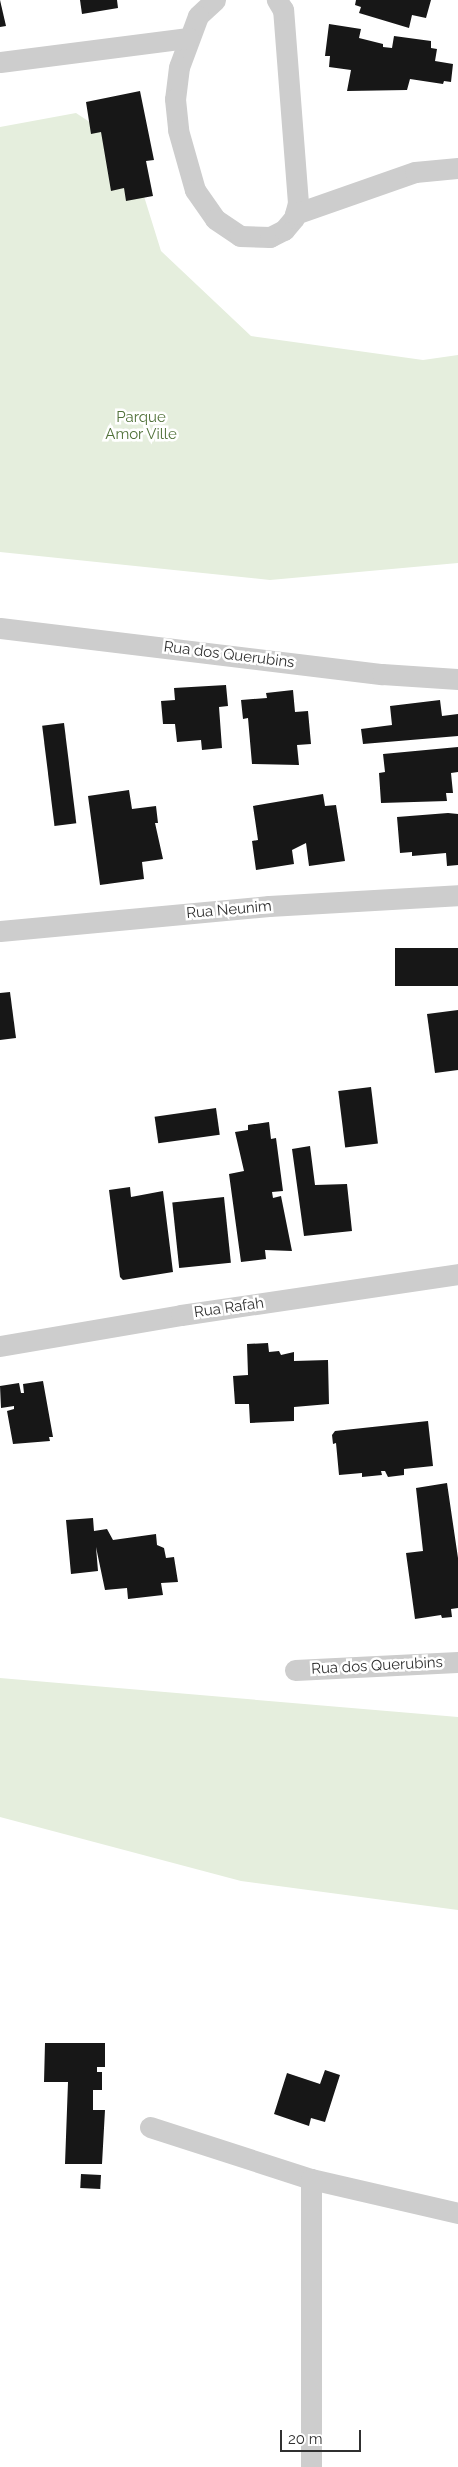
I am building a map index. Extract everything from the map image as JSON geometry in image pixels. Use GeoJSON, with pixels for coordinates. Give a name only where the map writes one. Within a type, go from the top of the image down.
{"type":"FeatureCollection","features":[{"type":"Feature","properties":{"kind":"street"},"geometry":{"type":"LineString","coordinates":[[215,0],[198,16],[188,38],[179,67],[175,99],[178,130],[195,190],[215,219],[240,236],[270,237],[284,230],[295,214],[298,203],[282,3]]}},
{"type":"Feature","properties":{"kind":"street"},"geometry":{"type":"LineString","coordinates":[[0,62],[188,38]]}},
{"type":"Feature","properties":{"kind":"street"},"geometry":{"type":"LineString","coordinates":[[295,214],[415,172],[458,168]]}},
{"type":"Feature","properties":{"kind":"street","name":"Rua dos Querubins"},"geometry":{"type":"LineString","coordinates":[[0,628],[382,674],[458,679]]}},
{"type":"Feature","properties":{"kind":"street","name":"Rua Neunim"},"geometry":{"type":"LineString","coordinates":[[0,931],[269,906],[458,895]]}},
{"type":"Feature","properties":{"kind":"street","name":"Rua Rafah"},"geometry":{"type":"LineString","coordinates":[[0,1346],[180,1314],[458,1274]]}},
{"type":"Feature","properties":{"kind":"street","name":"Rua dos Querubins"},"geometry":{"type":"LineString","coordinates":[[295,1670],[458,1662]]}},
{"type":"Feature","properties":{"kind":"street"},"geometry":{"type":"LineString","coordinates":[[150,2127],[311,2179],[458,2213]]}},
{"type":"Feature","properties":{"kind":"street"},"geometry":{"type":"LineString","coordinates":[[311,2179],[311,2467]]}},
{"type":"Feature","properties":{"kind":"green space","name":"Parque Amor Ville"},"geometry":{"type":"Polygon","coordinates":[[[76,113],[129,148],[161,251],[251,336],[423,360],[458,355],[458,563],[270,580],[0,552],[0,127],[76,113]]]}},
{"type":"Feature","properties":{"kind":"green space"},"geometry":{"type":"Polygon","coordinates":[[[0,1678],[458,1717],[458,1910],[241,1881],[0,1817],[0,1678]]]}},
{"type":"Feature","properties":{"kind":"building"},"geometry":{"type":"Polygon","coordinates":[[[0,0],[6,26],[0,27],[0,0]]]}},
{"type":"Feature","properties":{"kind":"building"},"geometry":{"type":"Polygon","coordinates":[[[80,0],[117,0],[118,8],[82,14],[80,0]]]}},
{"type":"Feature","properties":{"kind":"building"},"geometry":{"type":"Polygon","coordinates":[[[356,0],[431,0],[426,18],[412,15],[409,28],[359,13],[361,7],[355,5],[356,0]]]}},
{"type":"Feature","properties":{"kind":"building"},"geometry":{"type":"Polygon","coordinates":[[[329,24],[361,29],[359,38],[383,44],[383,47],[392,48],[394,36],[431,41],[431,48],[437,49],[435,61],[453,64],[451,82],[444,81],[443,84],[410,79],[407,90],[347,91],[351,70],[329,67],[330,56],[325,56],[329,24]]]}},
{"type":"Feature","properties":{"kind":"building"},"geometry":{"type":"Polygon","coordinates":[[[140,91],[154,160],[146,161],[153,196],[126,201],[124,188],[111,191],[101,132],[91,134],[86,102],[140,91]]]}},
{"type":"Feature","properties":{"kind":"building"},"geometry":{"type":"Polygon","coordinates":[[[226,685],[228,706],[219,707],[222,748],[202,750],[201,740],[177,742],[175,724],[163,724],[161,701],[175,700],[174,688],[226,685]]]}},
{"type":"Feature","properties":{"kind":"building"},"geometry":{"type":"Polygon","coordinates":[[[293,690],[295,712],[308,711],[311,744],[297,745],[299,765],[252,764],[248,718],[243,719],[241,700],[267,698],[266,693],[293,690]]]}},
{"type":"Feature","properties":{"kind":"building"},"geometry":{"type":"Polygon","coordinates":[[[440,700],[442,716],[458,714],[458,736],[363,744],[361,729],[392,725],[390,706],[440,700]]]}},
{"type":"Feature","properties":{"kind":"building"},"geometry":{"type":"Polygon","coordinates":[[[64,723],[76,823],[54,826],[42,726],[64,723]]]}},
{"type":"Feature","properties":{"kind":"building"},"geometry":{"type":"Polygon","coordinates":[[[458,747],[458,772],[451,773],[453,793],[446,793],[447,801],[381,803],[379,773],[385,772],[383,754],[458,747]]]}},
{"type":"Feature","properties":{"kind":"building"},"geometry":{"type":"Polygon","coordinates":[[[129,790],[132,809],[156,806],[158,823],[155,823],[163,859],[142,862],[144,879],[100,885],[88,796],[129,790]]]}},
{"type":"Feature","properties":{"kind":"building"},"geometry":{"type":"Polygon","coordinates":[[[323,794],[325,806],[336,805],[345,861],[309,866],[306,843],[292,850],[294,864],[256,870],[252,841],[258,840],[253,806],[323,794]]]}},
{"type":"Feature","properties":{"kind":"building"},"geometry":{"type":"Polygon","coordinates":[[[458,814],[458,865],[447,866],[446,853],[412,856],[412,852],[400,853],[397,817],[458,814]]]}},
{"type":"Feature","properties":{"kind":"building"},"geometry":{"type":"Polygon","coordinates":[[[395,948],[458,948],[458,986],[395,986],[395,948]]]}},
{"type":"Feature","properties":{"kind":"building"},"geometry":{"type":"Polygon","coordinates":[[[10,992],[16,1038],[0,1040],[0,993],[10,992]]]}},
{"type":"Feature","properties":{"kind":"building"},"geometry":{"type":"Polygon","coordinates":[[[458,1010],[458,1070],[435,1073],[427,1014],[458,1010]]]}},
{"type":"Feature","properties":{"kind":"building"},"geometry":{"type":"Polygon","coordinates":[[[371,1087],[378,1144],[345,1148],[338,1091],[371,1087]]]}},
{"type":"Feature","properties":{"kind":"building"},"geometry":{"type":"Polygon","coordinates":[[[216,1108],[220,1135],[158,1143],[155,1117],[216,1108]]]}},
{"type":"Feature","properties":{"kind":"building"},"geometry":{"type":"Polygon","coordinates":[[[269,1122],[271,1139],[276,1138],[283,1191],[272,1192],[273,1198],[281,1196],[292,1251],[265,1250],[266,1259],[241,1262],[229,1174],[244,1171],[235,1132],[248,1130],[248,1125],[269,1122]]]}},
{"type":"Feature","properties":{"kind":"building"},"geometry":{"type":"Polygon","coordinates":[[[310,1146],[315,1185],[347,1184],[352,1231],[304,1236],[292,1149],[310,1146]]]}},
{"type":"Feature","properties":{"kind":"building"},"geometry":{"type":"Polygon","coordinates":[[[130,1187],[131,1197],[163,1191],[173,1272],[123,1280],[120,1277],[109,1190],[130,1187]]]}},
{"type":"Feature","properties":{"kind":"building"},"geometry":{"type":"Polygon","coordinates":[[[224,1197],[231,1263],[179,1268],[172,1202],[224,1197]]]}},
{"type":"Feature","properties":{"kind":"building"},"geometry":{"type":"Polygon","coordinates":[[[268,1343],[269,1352],[279,1351],[281,1355],[294,1352],[294,1361],[328,1360],[329,1404],[294,1407],[294,1421],[250,1423],[249,1404],[235,1404],[233,1376],[248,1375],[247,1344],[268,1343]]]}},
{"type":"Feature","properties":{"kind":"building"},"geometry":{"type":"Polygon","coordinates":[[[43,1381],[53,1437],[49,1437],[50,1441],[13,1444],[7,1411],[14,1409],[14,1406],[1,1408],[0,1386],[19,1383],[21,1393],[24,1393],[23,1384],[43,1381]]]}},
{"type":"Feature","properties":{"kind":"building"},"geometry":{"type":"Polygon","coordinates":[[[428,1421],[433,1466],[404,1469],[404,1475],[388,1477],[385,1471],[381,1471],[382,1475],[362,1477],[362,1473],[339,1475],[336,1443],[333,1444],[332,1435],[335,1431],[428,1421]]]}},
{"type":"Feature","properties":{"kind":"building"},"geometry":{"type":"Polygon","coordinates":[[[447,1483],[458,1558],[458,1608],[451,1609],[452,1617],[442,1618],[441,1615],[415,1619],[406,1553],[423,1551],[416,1488],[447,1483]]]}},
{"type":"Feature","properties":{"kind":"building"},"geometry":{"type":"Polygon","coordinates":[[[93,1518],[94,1531],[107,1529],[113,1540],[156,1534],[157,1545],[164,1548],[166,1558],[174,1557],[178,1582],[161,1583],[163,1595],[128,1599],[127,1588],[105,1590],[96,1547],[98,1571],[71,1574],[66,1520],[93,1518]]]}},
{"type":"Feature","properties":{"kind":"building"},"geometry":{"type":"Polygon","coordinates":[[[45,2043],[105,2043],[105,2067],[97,2067],[97,2072],[102,2072],[102,2090],[93,2090],[93,2110],[105,2110],[102,2164],[65,2164],[68,2082],[44,2082],[45,2043]]]}},
{"type":"Feature","properties":{"kind":"building"},"geometry":{"type":"Polygon","coordinates":[[[325,2070],[340,2075],[325,2122],[311,2118],[309,2126],[274,2114],[287,2073],[320,2084],[325,2070]]]}},
{"type":"Feature","properties":{"kind":"building"},"geometry":{"type":"Polygon","coordinates":[[[81,2174],[101,2175],[100,2189],[80,2188],[81,2174]]]}}]}
